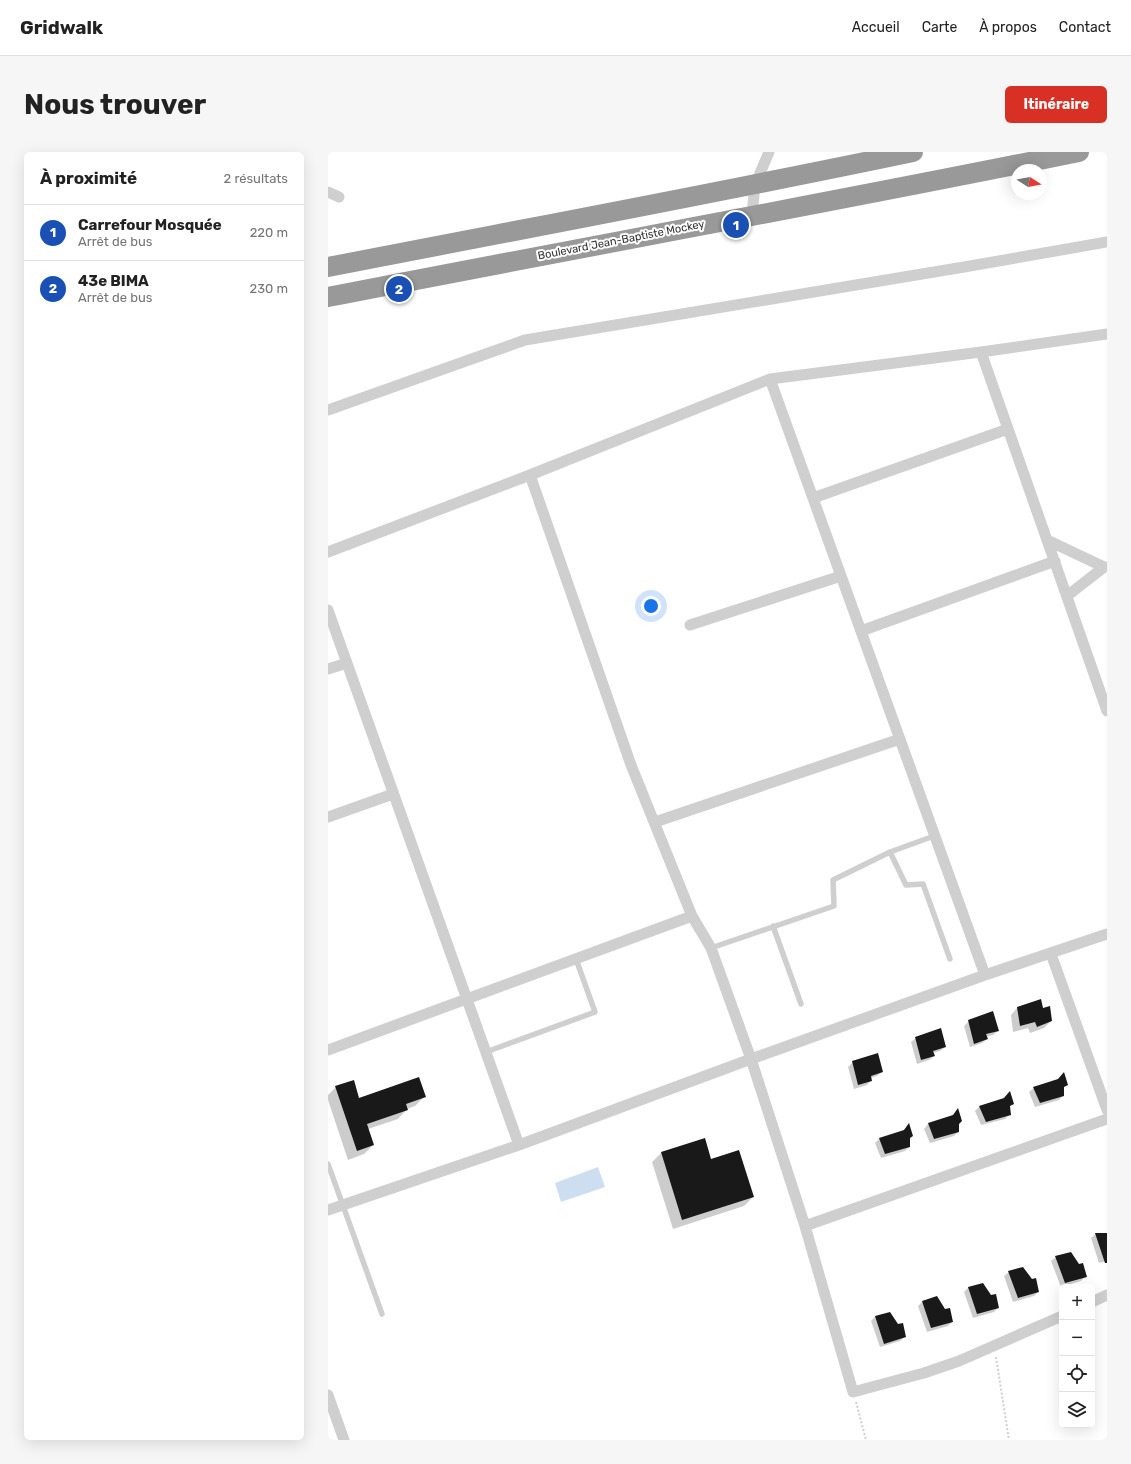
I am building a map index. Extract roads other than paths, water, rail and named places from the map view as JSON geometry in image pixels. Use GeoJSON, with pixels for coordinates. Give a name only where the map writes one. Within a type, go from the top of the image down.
{"type":"FeatureCollection","features":[{"type":"Feature","properties":{"kind":"highway"},"geometry":{"type":"LineString","coordinates":[[328,267],[591,215],[755,185],[913,152]]}},
{"type":"Feature","properties":{"kind":"highway","name":"Boulevard Jean-Baptiste Mockey"},"geometry":{"type":"LineString","coordinates":[[328,297],[1079,152]]}},
{"type":"Feature","properties":{"kind":"street"},"geometry":{"type":"LineString","coordinates":[[752,215],[755,185],[769,152]]}},
{"type":"Feature","properties":{"kind":"street"},"geometry":{"type":"LineString","coordinates":[[328,192],[339,197]]}},
{"type":"Feature","properties":{"kind":"street"},"geometry":{"type":"LineString","coordinates":[[328,410],[525,340],[964,268],[1107,242]]}},
{"type":"Feature","properties":{"kind":"street"},"geometry":{"type":"LineString","coordinates":[[328,552],[530,475],[770,379],[1107,334]]}},
{"type":"Feature","properties":{"kind":"street"},"geometry":{"type":"LineString","coordinates":[[981,352],[1107,711]]}},
{"type":"Feature","properties":{"kind":"street"},"geometry":{"type":"LineString","coordinates":[[770,379],[985,975]]}},
{"type":"Feature","properties":{"kind":"street"},"geometry":{"type":"LineString","coordinates":[[813,498],[1008,429]]}},
{"type":"Feature","properties":{"kind":"street"},"geometry":{"type":"LineString","coordinates":[[530,475],[631,765],[692,916],[711,948],[751,1059],[805,1226],[853,1392],[924,1373],[959,1361],[1059,1317]]}},
{"type":"Feature","properties":{"kind":"street"},"geometry":{"type":"LineString","coordinates":[[1047,540],[1106,567],[1067,596]]}},
{"type":"Feature","properties":{"kind":"street"},"geometry":{"type":"LineString","coordinates":[[861,630],[1054,561]]}},
{"type":"Feature","properties":{"kind":"street"},"geometry":{"type":"LineString","coordinates":[[690,625],[841,576]]}},
{"type":"Feature","properties":{"kind":"street"},"geometry":{"type":"LineString","coordinates":[[328,610],[519,1144]]}},
{"type":"Feature","properties":{"kind":"street"},"geometry":{"type":"LineString","coordinates":[[328,669],[347,663]]}},
{"type":"Feature","properties":{"kind":"street"},"geometry":{"type":"LineString","coordinates":[[655,822],[900,739]]}},
{"type":"Feature","properties":{"kind":"street"},"geometry":{"type":"LineString","coordinates":[[328,817],[393,794]]}},
{"type":"Feature","properties":{"kind":"street"},"geometry":{"type":"LineString","coordinates":[[328,1050],[692,916]]}},
{"type":"Feature","properties":{"kind":"street"},"geometry":{"type":"LineString","coordinates":[[328,1210],[519,1144],[985,975],[1107,934]]}},
{"type":"Feature","properties":{"kind":"street"},"geometry":{"type":"LineString","coordinates":[[1051,954],[1107,1110]]}},
{"type":"Feature","properties":{"kind":"street"},"geometry":{"type":"LineString","coordinates":[[805,1226],[1107,1119]]}},
{"type":"Feature","properties":{"kind":"street"},"geometry":{"type":"LineString","coordinates":[[1095,1301],[1107,1295]]}},
{"type":"Feature","properties":{"kind":"street"},"geometry":{"type":"LineString","coordinates":[[328,1395],[344,1440]]}},
{"type":"Feature","properties":{"kind":"lane"},"geometry":{"type":"LineString","coordinates":[[711,948],[834,906],[833,880],[890,852],[934,836]]}},
{"type":"Feature","properties":{"kind":"lane"},"geometry":{"type":"LineString","coordinates":[[890,852],[906,885],[923,884],[950,959]]}},
{"type":"Feature","properties":{"kind":"lane"},"geometry":{"type":"LineString","coordinates":[[773,926],[801,1004]]}},
{"type":"Feature","properties":{"kind":"lane"},"geometry":{"type":"LineString","coordinates":[[486,1052],[595,1012],[576,959]]}},
{"type":"Feature","properties":{"kind":"lane"},"geometry":{"type":"LineString","coordinates":[[328,1164],[382,1314]]}},
{"type":"Feature","properties":{"kind":"water"},"geometry":{"type":"Polygon","coordinates":[[[598,1167],[605,1187],[561,1202],[555,1183],[598,1167]]]}},
{"type":"Feature","properties":{"kind":"place","name":"Carrefour Mosquée"},"geometry":{"type":"Point","coordinates":[736,225]}},
{"type":"Feature","properties":{"kind":"place","name":"43e BIMA"},"geometry":{"type":"Point","coordinates":[399,289]}}]}
